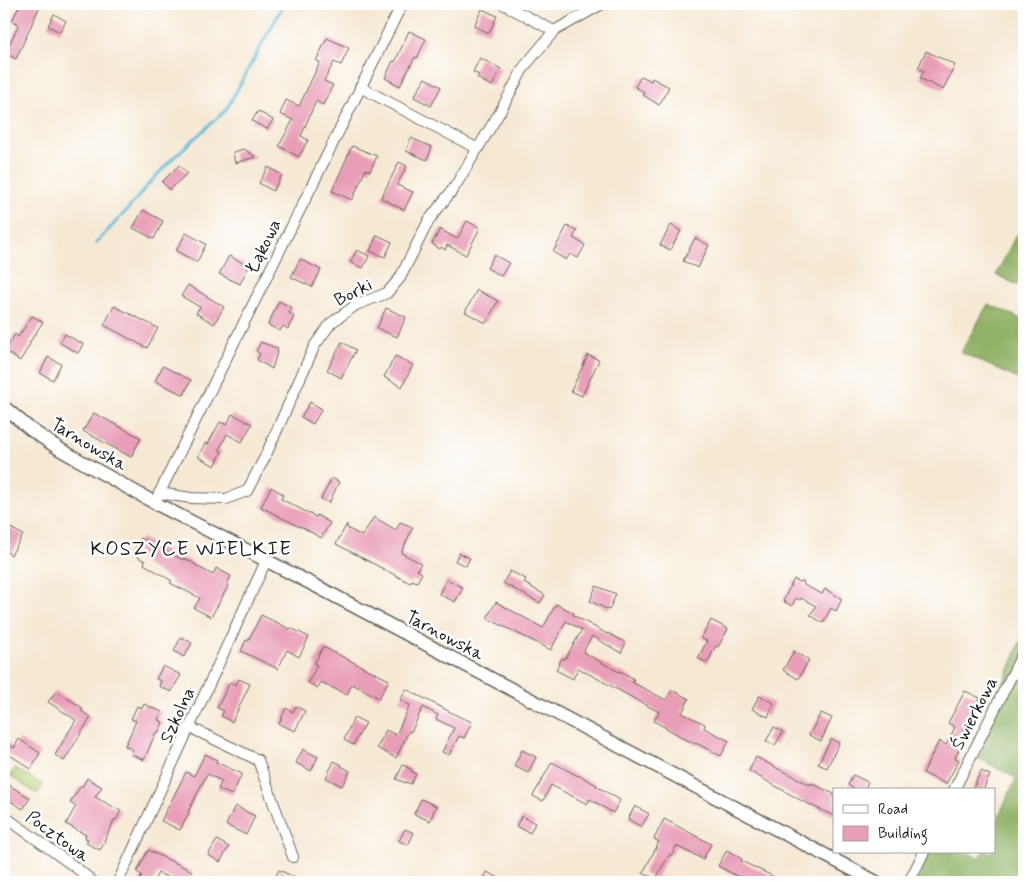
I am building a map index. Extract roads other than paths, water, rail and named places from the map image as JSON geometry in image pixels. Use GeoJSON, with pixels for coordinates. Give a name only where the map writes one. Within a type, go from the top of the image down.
{"type":"FeatureCollection","features":[{"type":"Feature","properties":{"kind":"street","name":"Łąkowa"},"geometry":{"type":"LineString","coordinates":[[157,498],[402,4]]}},
{"type":"Feature","properties":{"kind":"street"},"geometry":{"type":"LineString","coordinates":[[503,4],[554,31],[602,4]]}},
{"type":"Feature","properties":{"kind":"street","name":"Borki"},"geometry":{"type":"LineString","coordinates":[[157,498],[226,499],[247,490],[265,457],[315,345],[331,323],[356,305],[387,293],[400,278],[429,220],[454,188],[501,110],[524,67],[554,31]]}},
{"type":"Feature","properties":{"kind":"street"},"geometry":{"type":"LineString","coordinates":[[360,87],[478,149]]}},
{"type":"Feature","properties":{"kind":"street","name":"Tarnowska"},"geometry":{"type":"LineString","coordinates":[[4,407],[30,429],[61,450],[157,498],[266,561],[876,882]]}},
{"type":"Feature","properties":{"kind":"street","name":"Szkolna"},"geometry":{"type":"LineString","coordinates":[[118,882],[266,561]]}},
{"type":"Feature","properties":{"kind":"street","name":"Świerkowa"},"geometry":{"type":"LineString","coordinates":[[955,788],[1024,650]]}},
{"type":"Feature","properties":{"kind":"street"},"geometry":{"type":"LineString","coordinates":[[190,727],[258,760],[293,857]]}},
{"type":"Feature","properties":{"kind":"street","name":"Pocztowa"},"geometry":{"type":"LineString","coordinates":[[4,816],[93,882]]}},
{"type":"Feature","properties":{"kind":"street"},"geometry":{"type":"LineString","coordinates":[[909,882],[923,854]]}},
{"type":"Feature","properties":{"kind":"waterway"},"geometry":{"type":"LineString","coordinates":[[96,243],[173,158],[226,110],[284,4]]}},
{"type":"Feature","properties":{"kind":"district","name":"KOSZYCE WIELKIE"},"geometry":{"type":"Point","coordinates":[191,548]}}]}
